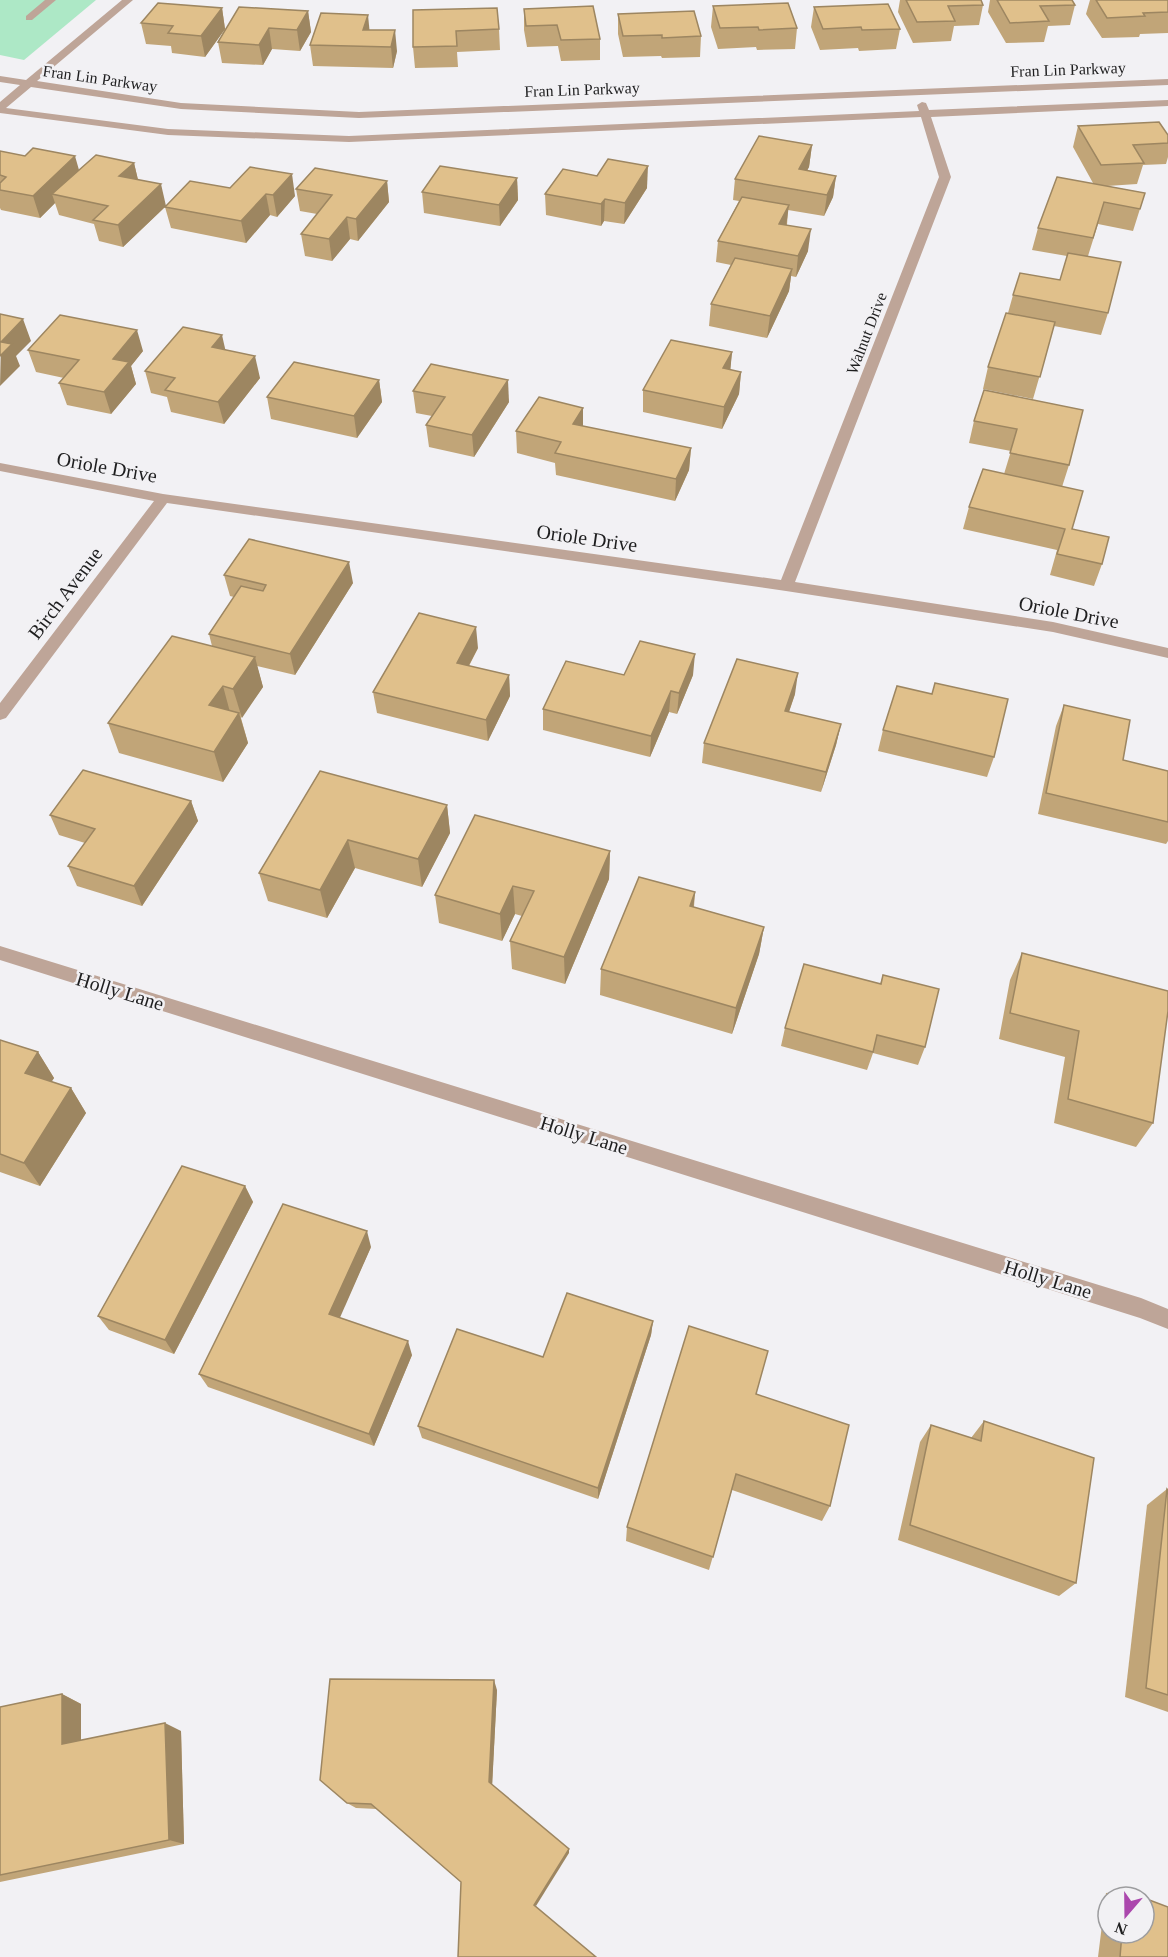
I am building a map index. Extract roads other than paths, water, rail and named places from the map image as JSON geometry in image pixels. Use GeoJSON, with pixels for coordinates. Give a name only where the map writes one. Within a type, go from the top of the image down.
{"type":"FeatureCollection","features":[{"type":"Feature","properties":{"kind":"street"},"geometry":{"type":"LineString","coordinates":[[29,18],[51,0]]}},
{"type":"Feature","properties":{"kind":"street"},"geometry":{"type":"LineString","coordinates":[[0,108],[128,0]]}},
{"type":"Feature","properties":{"kind":"street","name":"Fran Lin Parkway"},"geometry":{"type":"LineString","coordinates":[[0,79],[27,85],[181,106],[359,115],[1168,82]]}},
{"type":"Feature","properties":{"kind":"street","name":"Walnut Drive"},"geometry":{"type":"LineString","coordinates":[[786,586],[945,177],[927,114],[915,91]]}},
{"type":"Feature","properties":{"kind":"street","name":"Fran Lin Parkway"},"geometry":{"type":"LineString","coordinates":[[0,108],[168,132],[349,138],[1168,103]]}},
{"type":"Feature","properties":{"kind":"street","name":"Oriole Drive"},"geometry":{"type":"LineString","coordinates":[[0,467],[163,498],[786,586],[1053,627],[1168,653]]}},
{"type":"Feature","properties":{"kind":"street","name":"Birch Avenue"},"geometry":{"type":"LineString","coordinates":[[0,714],[163,498]]}},
{"type":"Feature","properties":{"kind":"street","name":"Holly Lane"},"geometry":{"type":"LineString","coordinates":[[0,953],[1141,1308],[1168,1319]]}}]}
